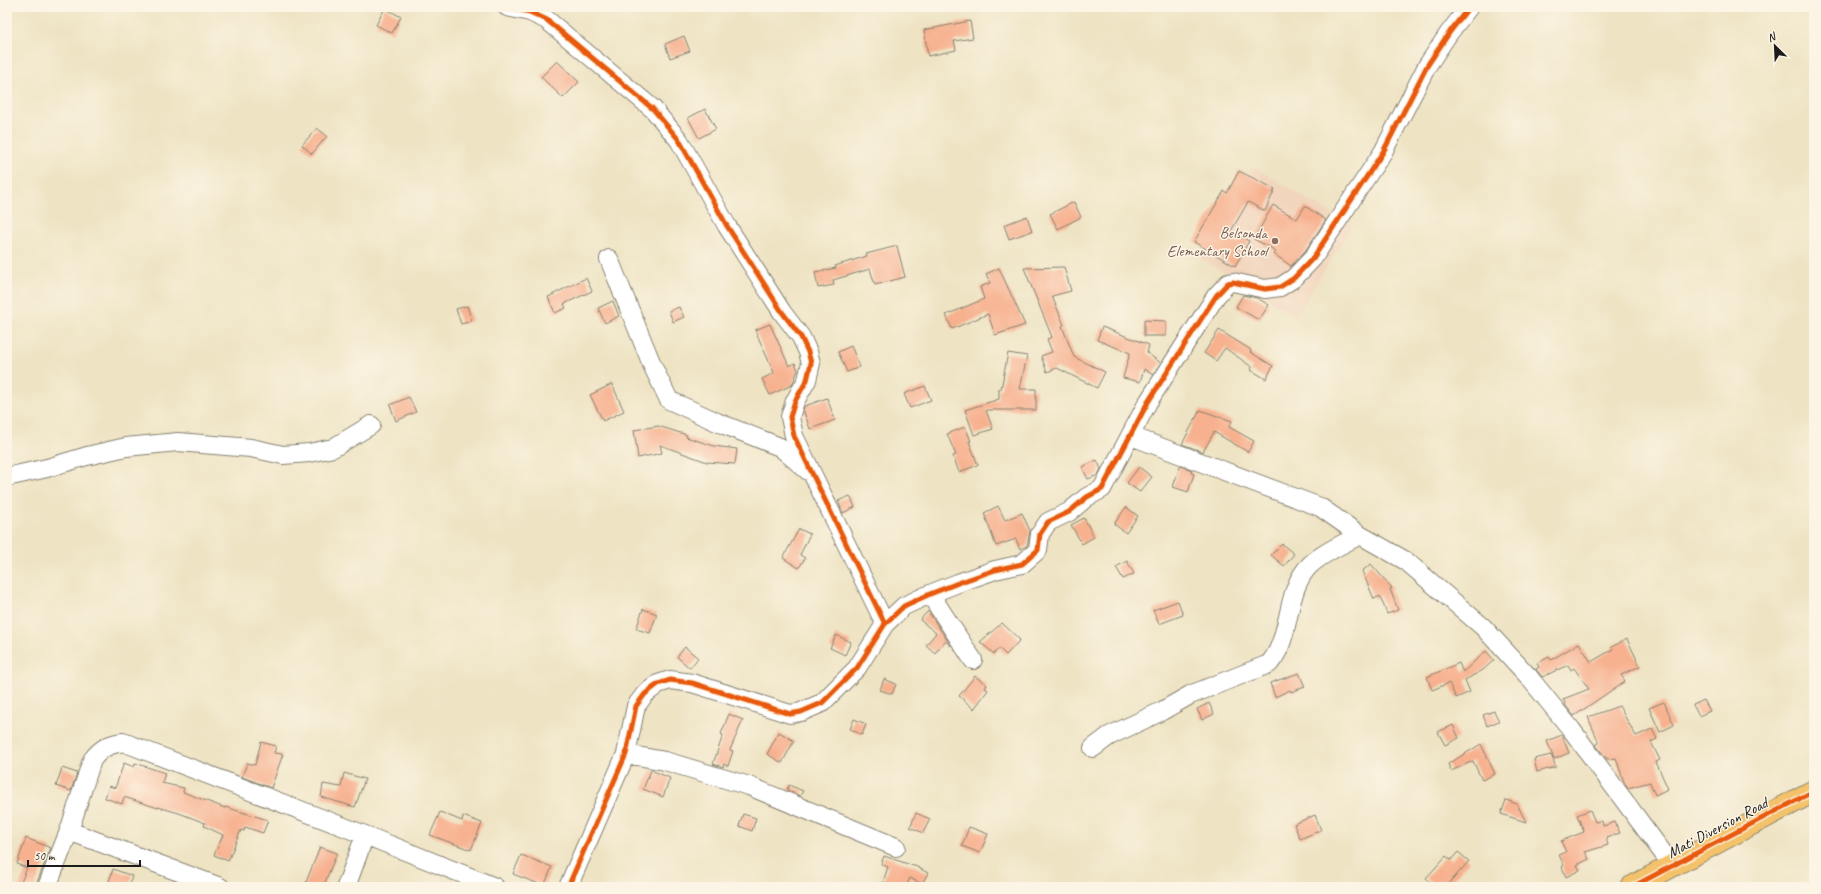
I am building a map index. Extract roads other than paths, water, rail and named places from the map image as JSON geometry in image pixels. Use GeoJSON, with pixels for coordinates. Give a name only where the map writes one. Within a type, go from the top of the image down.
{"type":"FeatureCollection","features":[{"type":"Feature","properties":{"kind":"highway","name":"Mati Diversion Road"},"geometry":{"type":"LineString","coordinates":[[1632,887],[1814,791]]}},
{"type":"Feature","properties":{"kind":"street"},"geometry":{"type":"LineString","coordinates":[[507,7],[530,12],[547,20],[653,109],[679,140],[727,226],[782,312],[801,337],[811,363],[807,380],[795,401],[790,417],[794,436],[884,624]]}},
{"type":"Feature","properties":{"kind":"street"},"geometry":{"type":"LineString","coordinates":[[568,887],[626,754],[636,706],[645,694],[658,684],[670,680],[692,683],[790,714],[801,712],[822,703],[857,668],[884,624],[904,606],[930,594],[995,570],[1022,564],[1038,550],[1040,534],[1048,522],[1069,512],[1087,497],[1102,489],[1148,402],[1216,296],[1224,286],[1233,282],[1265,289],[1280,287],[1294,278],[1313,258],[1383,152],[1427,66],[1449,33],[1469,7]]}},
{"type":"Feature","properties":{"kind":"street"},"geometry":{"type":"LineString","coordinates":[[609,259],[653,367],[669,400],[717,422],[780,447],[812,475]]}},
{"type":"Feature","properties":{"kind":"street"},"geometry":{"type":"LineString","coordinates":[[7,477],[40,470],[87,456],[126,447],[178,442],[251,448],[283,455],[308,453],[333,448],[371,425]]}},
{"type":"Feature","properties":{"kind":"street"},"geometry":{"type":"LineString","coordinates":[[1131,436],[1320,507],[1360,535],[1406,561],[1483,627],[1528,676],[1571,729],[1672,865]]}},
{"type":"Feature","properties":{"kind":"street"},"geometry":{"type":"LineString","coordinates":[[1093,748],[1109,736],[1190,696],[1269,664],[1276,654],[1299,581],[1309,566],[1324,554],[1360,535]]}},
{"type":"Feature","properties":{"kind":"street"},"geometry":{"type":"LineString","coordinates":[[930,594],[973,660]]}},
{"type":"Feature","properties":{"kind":"street"},"geometry":{"type":"LineString","coordinates":[[47,887],[69,831],[92,760],[100,750],[111,744],[123,742],[496,887]]}},
{"type":"Feature","properties":{"kind":"street"},"geometry":{"type":"LineString","coordinates":[[626,754],[665,761],[749,786],[896,847]]}},
{"type":"Feature","properties":{"kind":"street"},"geometry":{"type":"LineString","coordinates":[[69,831],[220,887]]}},
{"type":"Feature","properties":{"kind":"street"},"geometry":{"type":"LineString","coordinates":[[346,887],[365,835]]}},
{"type":"Feature","properties":{"kind":"place","name":"Belsonda Elementary School"},"geometry":{"type":"Point","coordinates":[1275,241]}}]}
